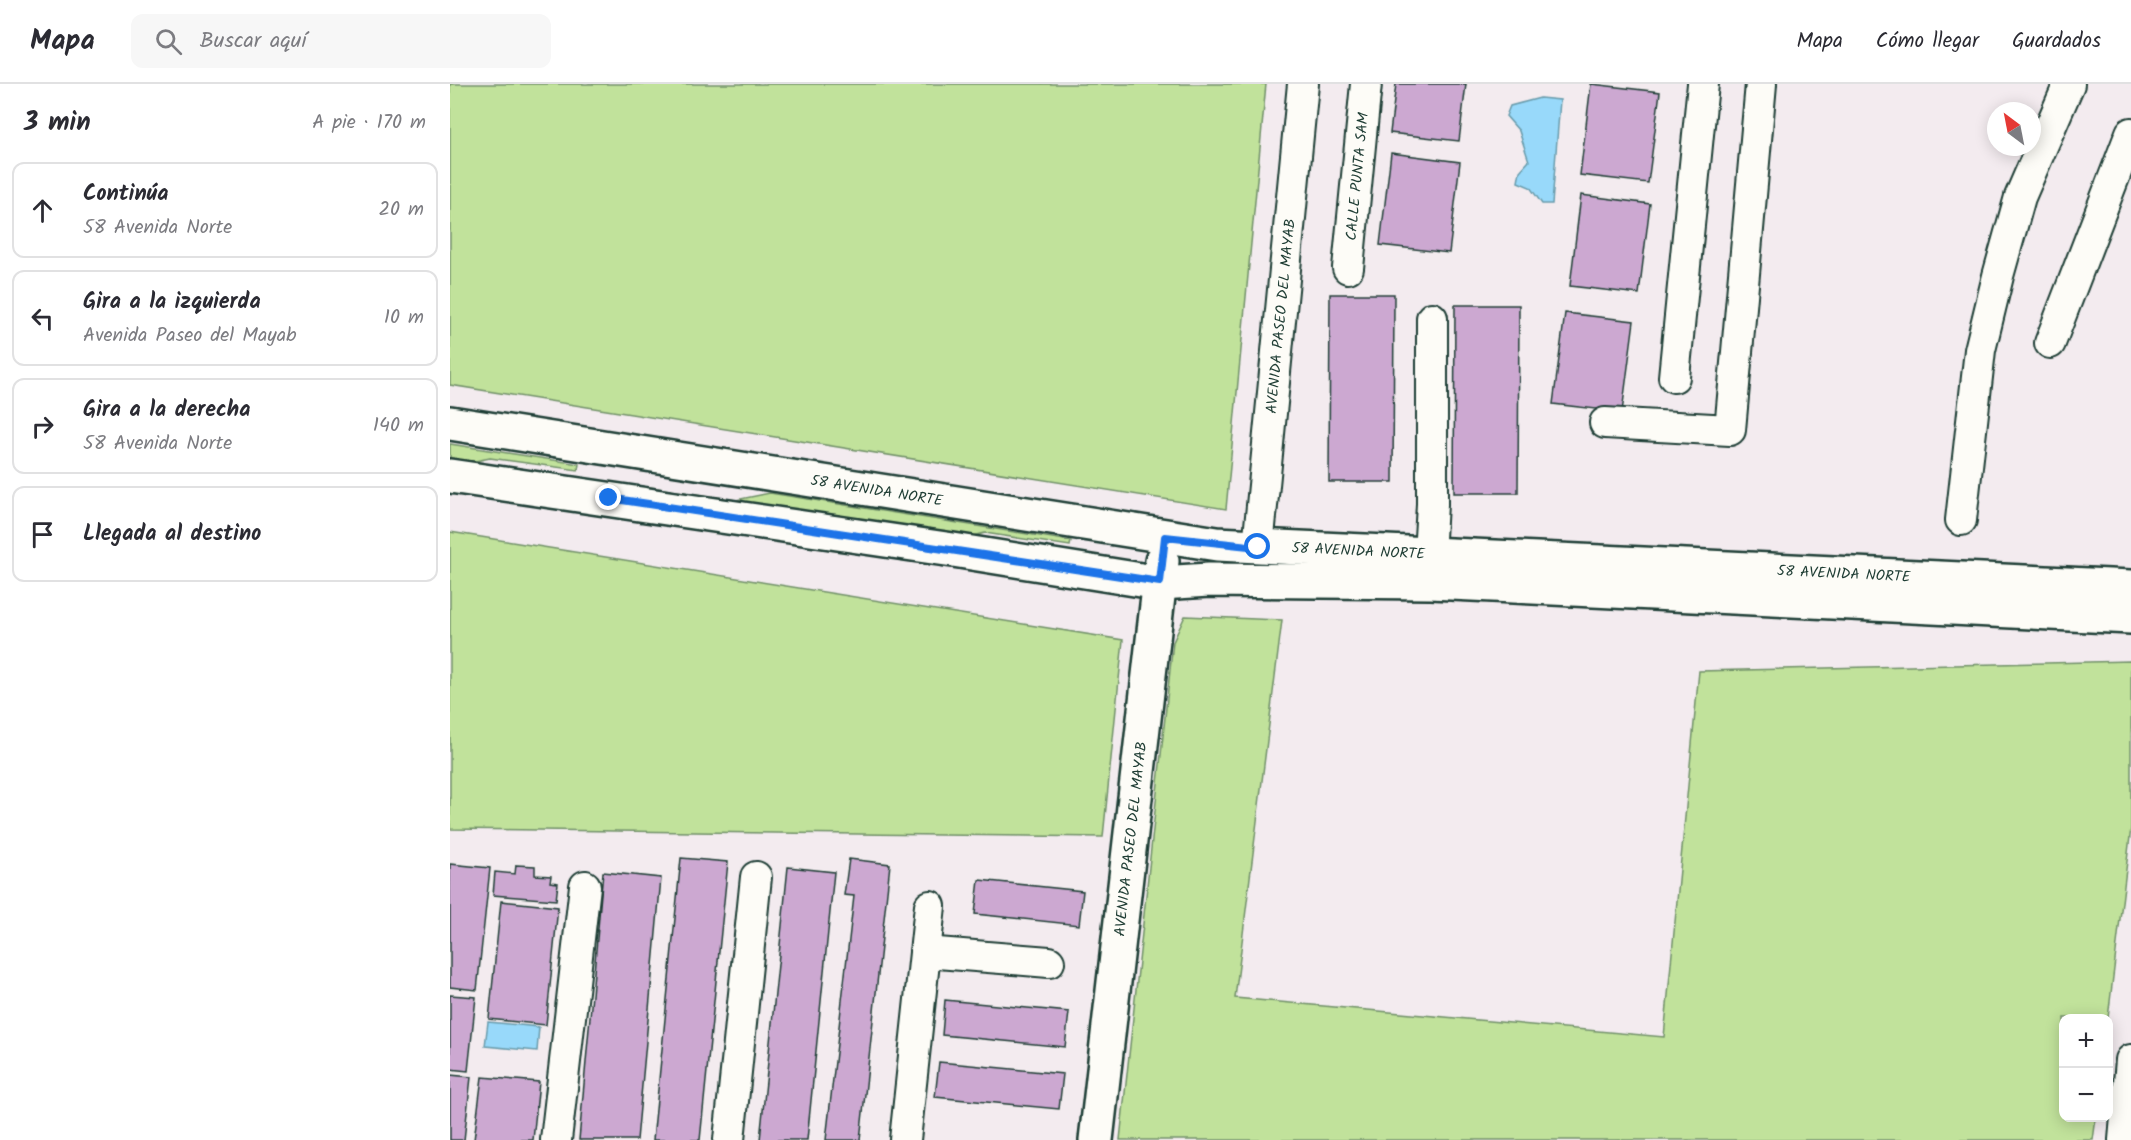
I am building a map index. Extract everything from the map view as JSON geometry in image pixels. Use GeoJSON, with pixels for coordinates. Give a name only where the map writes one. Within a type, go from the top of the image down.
{"type":"FeatureCollection","features":[{"type":"Feature","properties":{"kind":"main road","name":"58 AVENIDA NORTE"},"geometry":{"type":"LineString","coordinates":[[450,423],[1165,537],[1258,547],[2131,587]]}},
{"type":"Feature","properties":{"kind":"main road"},"geometry":{"type":"LineString","coordinates":[[609,498],[618,449]]}},
{"type":"Feature","properties":{"kind":"main road"},"geometry":{"type":"LineString","coordinates":[[450,476],[1160,582]]}},
{"type":"Feature","properties":{"kind":"main road","name":"AVENIDA PASEO DEL MAYAB"},"geometry":{"type":"LineString","coordinates":[[1096,1140],[1165,537]]}},
{"type":"Feature","properties":{"kind":"main road","name":"58 AVENIDA NORTE"},"geometry":{"type":"LineString","coordinates":[[1160,582],[1209,580],[1431,582],[2131,618]]}},
{"type":"Feature","properties":{"kind":"street","name":"AVENIDA PASEO DEL MAYAB"},"geometry":{"type":"LineString","coordinates":[[1258,547],[1303,84]]}},
{"type":"Feature","properties":{"kind":"street","name":"CALLE PUNTA SAM"},"geometry":{"type":"LineString","coordinates":[[1348,268],[1366,84]]}},
{"type":"Feature","properties":{"kind":"street"},"geometry":{"type":"LineString","coordinates":[[1674,377],[1703,84]]}},
{"type":"Feature","properties":{"kind":"street"},"geometry":{"type":"LineString","coordinates":[[1605,423],[1730,430],[1761,84]]}},
{"type":"Feature","properties":{"kind":"street"},"geometry":{"type":"LineString","coordinates":[[1961,520],[1980,350],[2019,197],[2069,84]]}},
{"type":"Feature","properties":{"kind":"street"},"geometry":{"type":"LineString","coordinates":[[2050,343],[2131,134]]}},
{"type":"Feature","properties":{"kind":"street"},"geometry":{"type":"LineString","coordinates":[[1429,555],[1432,504],[1432,318]]}},
{"type":"Feature","properties":{"kind":"street"},"geometry":{"type":"LineString","coordinates":[[729,1140],[756,877]]}},
{"type":"Feature","properties":{"kind":"street"},"geometry":{"type":"LineString","coordinates":[[556,1140],[585,886]]}},
{"type":"Feature","properties":{"kind":"street"},"geometry":{"type":"LineString","coordinates":[[905,1140],[930,906]]}},
{"type":"Feature","properties":{"kind":"street"},"geometry":{"type":"LineString","coordinates":[[925,952],[1049,962]]}},
{"type":"Feature","properties":{"kind":"street"},"geometry":{"type":"LineString","coordinates":[[2124,1140],[2131,1060]]}},
{"type":"Feature","properties":{"kind":"green space"},"geometry":{"type":"Polygon","coordinates":[[[450,84],[1266,84],[1226,509],[450,385],[450,84]]]}},
{"type":"Feature","properties":{"kind":"green space"},"geometry":{"type":"Polygon","coordinates":[[[450,444],[579,464],[578,470],[490,458],[460,464],[450,462],[450,444]]]}},
{"type":"Feature","properties":{"kind":"green space"},"geometry":{"type":"Polygon","coordinates":[[[650,487],[736,500],[770,493],[1071,541],[1070,546],[985,533],[957,540],[648,491],[650,487]]]}},
{"type":"Feature","properties":{"kind":"green space"},"geometry":{"type":"Polygon","coordinates":[[[450,532],[1123,640],[1103,837],[450,829],[450,532]]]}},
{"type":"Feature","properties":{"kind":"green space"},"geometry":{"type":"Polygon","coordinates":[[[1185,616],[1282,620],[1235,998],[1664,1037],[1699,671],[2131,661],[2131,828],[2108,1014],[2059,1014],[2059,1122],[2095,1122],[2093,1140],[1120,1140],[1173,642],[1185,616]]]}},
{"type":"Feature","properties":{"kind":"water"},"geometry":{"type":"Polygon","coordinates":[[[1540,98],[1560,100],[1552,204],[1542,204],[1530,187],[1518,182],[1520,171],[1529,161],[1519,131],[1506,116],[1510,106],[1540,98]]]}},
{"type":"Feature","properties":{"kind":"water"},"geometry":{"type":"Polygon","coordinates":[[[488,1022],[539,1027],[537,1051],[485,1046],[488,1022]]]}},
{"type":"Feature","properties":{"kind":"building"},"geometry":{"type":"Polygon","coordinates":[[[1396,84],[1466,84],[1459,141],[1390,133],[1396,84]]]}},
{"type":"Feature","properties":{"kind":"building"},"geometry":{"type":"Polygon","coordinates":[[[1591,84],[1660,92],[1648,183],[1580,175],[1591,84]]]}},
{"type":"Feature","properties":{"kind":"building"},"geometry":{"type":"Polygon","coordinates":[[[1391,153],[1460,162],[1449,253],[1380,245],[1391,153]]]}},
{"type":"Feature","properties":{"kind":"building"},"geometry":{"type":"Polygon","coordinates":[[[1581,195],[1650,204],[1639,294],[1570,286],[1581,195]]]}},
{"type":"Feature","properties":{"kind":"building"},"geometry":{"type":"Polygon","coordinates":[[[1330,294],[1394,294],[1393,482],[1329,482],[1330,294]]]}},
{"type":"Feature","properties":{"kind":"building"},"geometry":{"type":"Polygon","coordinates":[[[1455,305],[1519,305],[1518,493],[1454,493],[1455,305]]]}},
{"type":"Feature","properties":{"kind":"building"},"geometry":{"type":"Polygon","coordinates":[[[1565,313],[1634,321],[1622,412],[1553,404],[1565,313]]]}},
{"type":"Feature","properties":{"kind":"building"},"geometry":{"type":"Polygon","coordinates":[[[681,858],[728,862],[700,1140],[653,1140],[681,858]]]}},
{"type":"Feature","properties":{"kind":"building"},"geometry":{"type":"Polygon","coordinates":[[[849,859],[890,864],[860,1140],[826,1140],[854,896],[844,895],[849,859]]]}},
{"type":"Feature","properties":{"kind":"building"},"geometry":{"type":"Polygon","coordinates":[[[450,864],[490,868],[477,990],[450,987],[450,864]]]}},
{"type":"Feature","properties":{"kind":"building"},"geometry":{"type":"Polygon","coordinates":[[[516,865],[535,866],[535,875],[551,876],[550,882],[558,883],[556,900],[493,895],[495,872],[515,874],[516,865]]]}},
{"type":"Feature","properties":{"kind":"building"},"geometry":{"type":"Polygon","coordinates":[[[788,867],[834,872],[807,1140],[760,1140],[788,867]]]}},
{"type":"Feature","properties":{"kind":"building"},"geometry":{"type":"Polygon","coordinates":[[[603,872],[661,878],[637,1140],[579,1140],[603,872]]]}},
{"type":"Feature","properties":{"kind":"building"},"geometry":{"type":"Polygon","coordinates":[[[979,880],[1083,891],[1079,925],[975,914],[979,880]]]}},
{"type":"Feature","properties":{"kind":"building"},"geometry":{"type":"Polygon","coordinates":[[[501,901],[558,907],[546,1025],[489,1019],[501,901]]]}},
{"type":"Feature","properties":{"kind":"building"},"geometry":{"type":"Polygon","coordinates":[[[450,995],[476,997],[468,1071],[450,1069],[450,995]]]}},
{"type":"Feature","properties":{"kind":"building"},"geometry":{"type":"Polygon","coordinates":[[[945,1000],[1069,1012],[1065,1047],[942,1035],[945,1000]]]}},
{"type":"Feature","properties":{"kind":"building"},"geometry":{"type":"Polygon","coordinates":[[[939,1062],[1063,1074],[1059,1109],[935,1097],[939,1062]]]}},
{"type":"Feature","properties":{"kind":"building"},"geometry":{"type":"Polygon","coordinates":[[[450,1075],[471,1077],[464,1140],[450,1140],[450,1075]]]}},
{"type":"Feature","properties":{"kind":"building"},"geometry":{"type":"Polygon","coordinates":[[[482,1077],[539,1082],[533,1140],[474,1140],[482,1077]]]}},
{"type":"Feature","properties":{"kind":"route"},"geometry":{"type":"LineString","coordinates":[[609,498],[1160,582],[1165,537],[1258,547]]}}]}
